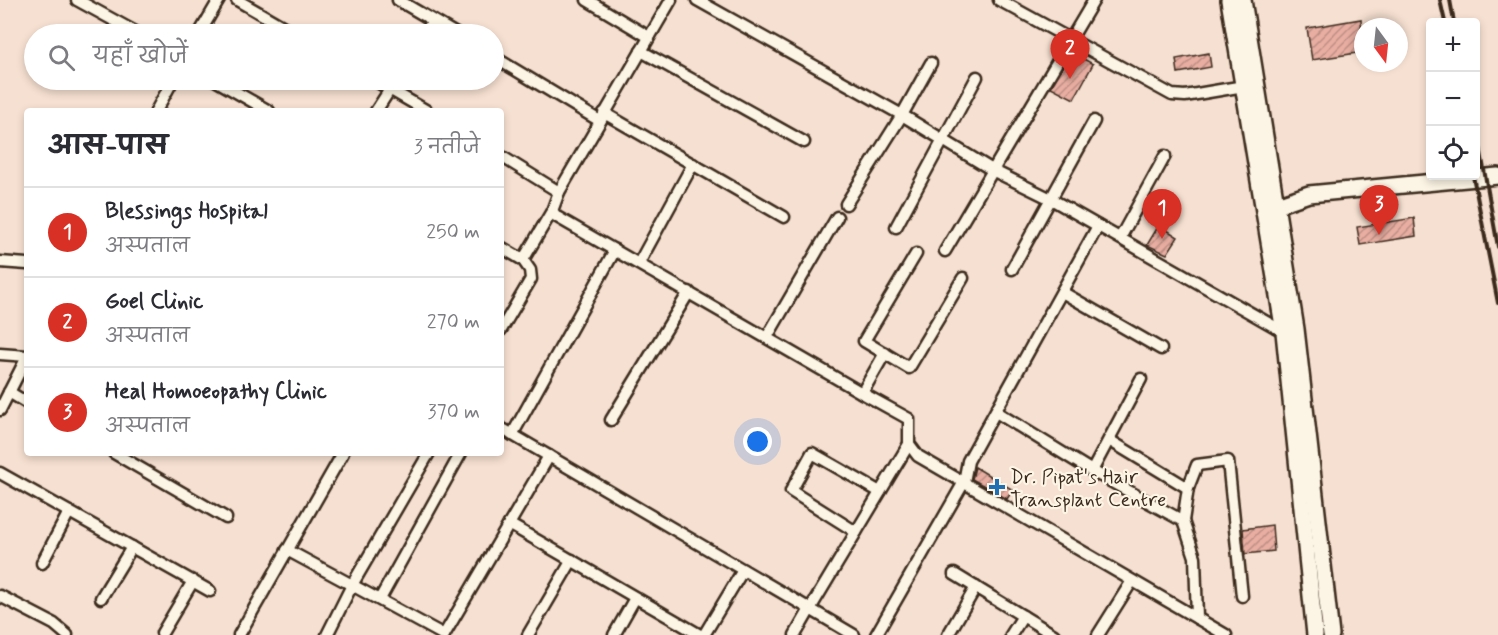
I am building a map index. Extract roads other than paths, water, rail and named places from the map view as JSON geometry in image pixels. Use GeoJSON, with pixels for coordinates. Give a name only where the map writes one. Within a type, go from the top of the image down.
{"type":"FeatureCollection","features":[{"type":"Feature","properties":{"kind":"street"},"geometry":{"type":"LineString","coordinates":[[77,0],[121,24]]}},
{"type":"Feature","properties":{"kind":"street"},"geometry":{"type":"LineString","coordinates":[[205,24],[219,0]]}},
{"type":"Feature","properties":{"kind":"street"},"geometry":{"type":"LineString","coordinates":[[237,0],[279,24]]}},
{"type":"Feature","properties":{"kind":"street"},"geometry":{"type":"LineString","coordinates":[[398,0],[438,24]]}},
{"type":"Feature","properties":{"kind":"street"},"geometry":{"type":"LineString","coordinates":[[587,0],[649,37]]}},
{"type":"Feature","properties":{"kind":"street"},"geometry":{"type":"LineString","coordinates":[[523,260],[552,211],[559,192],[671,0]]}},
{"type":"Feature","properties":{"kind":"street"},"geometry":{"type":"LineString","coordinates":[[697,0],[994,171],[1051,199],[1284,332]]}},
{"type":"Feature","properties":{"kind":"street"},"geometry":{"type":"LineString","coordinates":[[999,0],[1172,95],[1185,96],[1244,86]]}},
{"type":"Feature","properties":{"kind":"street"},"geometry":{"type":"LineString","coordinates":[[945,251],[1094,0]]}},
{"type":"Feature","properties":{"kind":"street"},"geometry":{"type":"LineString","coordinates":[[1229,0],[1244,86],[1271,207],[1304,388],[1331,635]]}},
{"type":"Feature","properties":{"kind":"street"},"geometry":{"type":"LineString","coordinates":[[1243,0],[1271,207],[1315,635]]}},
{"type":"Feature","properties":{"kind":"street"},"geometry":{"type":"LineString","coordinates":[[641,51],[804,142]]}},
{"type":"Feature","properties":{"kind":"street"},"geometry":{"type":"LineString","coordinates":[[504,63],[693,164],[784,217]]}},
{"type":"Feature","properties":{"kind":"street"},"geometry":{"type":"LineString","coordinates":[[846,204],[902,116],[932,63]]}},
{"type":"Feature","properties":{"kind":"street"},"geometry":{"type":"LineString","coordinates":[[896,226],[977,76]]}},
{"type":"Feature","properties":{"kind":"street"},"geometry":{"type":"LineString","coordinates":[[158,108],[168,90]]}},
{"type":"Feature","properties":{"kind":"street"},"geometry":{"type":"LineString","coordinates":[[232,90],[264,108]]}},
{"type":"Feature","properties":{"kind":"street"},"geometry":{"type":"LineString","coordinates":[[378,108],[389,90]]}},
{"type":"Feature","properties":{"kind":"street"},"geometry":{"type":"LineString","coordinates":[[401,90],[423,108]]}},
{"type":"Feature","properties":{"kind":"street"},"geometry":{"type":"LineString","coordinates":[[1012,269],[1094,121]]}},
{"type":"Feature","properties":{"kind":"street"},"geometry":{"type":"LineString","coordinates":[[1119,238],[1165,156]]}},
{"type":"Feature","properties":{"kind":"street"},"geometry":{"type":"LineString","coordinates":[[504,158],[559,192]]}},
{"type":"Feature","properties":{"kind":"street"},"geometry":{"type":"LineString","coordinates":[[639,263],[693,164]]}},
{"type":"Feature","properties":{"kind":"street"},"geometry":{"type":"LineString","coordinates":[[1271,207],[1309,194],[1498,176]]}},
{"type":"Feature","properties":{"kind":"street"},"geometry":{"type":"LineString","coordinates":[[552,211],[557,217],[909,419],[909,444],[795,635]]}},
{"type":"Feature","properties":{"kind":"street"},"geometry":{"type":"LineString","coordinates":[[767,337],[837,217]]}},
{"type":"Feature","properties":{"kind":"street"},"geometry":{"type":"LineString","coordinates":[[876,635],[963,482],[968,461],[1098,226]]}},
{"type":"Feature","properties":{"kind":"street"},"geometry":{"type":"LineString","coordinates":[[504,249],[523,260],[530,270],[531,279],[504,325]]}},
{"type":"Feature","properties":{"kind":"street"},"geometry":{"type":"LineString","coordinates":[[512,435],[615,250]]}},
{"type":"Feature","properties":{"kind":"street"},"geometry":{"type":"LineString","coordinates":[[916,254],[864,341],[909,368],[963,278]]}},
{"type":"Feature","properties":{"kind":"street"},"geometry":{"type":"LineString","coordinates":[[0,262],[24,264]]}},
{"type":"Feature","properties":{"kind":"street"},"geometry":{"type":"LineString","coordinates":[[611,420],[689,292]]}},
{"type":"Feature","properties":{"kind":"street"},"geometry":{"type":"LineString","coordinates":[[1062,292],[1161,349]]}},
{"type":"Feature","properties":{"kind":"street"},"geometry":{"type":"LineString","coordinates":[[862,393],[885,353]]}},
{"type":"Feature","properties":{"kind":"street"},"geometry":{"type":"LineString","coordinates":[[0,354],[24,356]]}},
{"type":"Feature","properties":{"kind":"street"},"geometry":{"type":"LineString","coordinates":[[0,410],[24,362]]}},
{"type":"Feature","properties":{"kind":"street"},"geometry":{"type":"LineString","coordinates":[[1092,471],[1141,379]]}},
{"type":"Feature","properties":{"kind":"street"},"geometry":{"type":"LineString","coordinates":[[9,392],[24,401]]}},
{"type":"Feature","properties":{"kind":"street"},"geometry":{"type":"LineString","coordinates":[[996,412],[1092,471],[1183,521]]}},
{"type":"Feature","properties":{"kind":"street"},"geometry":{"type":"LineString","coordinates":[[504,430],[854,635]]}},
{"type":"Feature","properties":{"kind":"street"},"geometry":{"type":"LineString","coordinates":[[1109,440],[1188,488]]}},
{"type":"Feature","properties":{"kind":"street"},"geometry":{"type":"LineString","coordinates":[[909,444],[918,456],[1226,635]]}},
{"type":"Feature","properties":{"kind":"street"},"geometry":{"type":"LineString","coordinates":[[856,532],[791,491],[812,453],[880,492]]}},
{"type":"Feature","properties":{"kind":"street"},"geometry":{"type":"LineString","coordinates":[[119,456],[226,518]]}},
{"type":"Feature","properties":{"kind":"street"},"geometry":{"type":"LineString","coordinates":[[238,635],[341,456]]}},
{"type":"Feature","properties":{"kind":"street"},"geometry":{"type":"LineString","coordinates":[[327,635],[352,585],[427,456]]}},
{"type":"Feature","properties":{"kind":"street"},"geometry":{"type":"LineString","coordinates":[[380,599],[459,456]]}},
{"type":"Feature","properties":{"kind":"street"},"geometry":{"type":"LineString","coordinates":[[287,550],[380,599],[431,632],[444,635],[549,456]]}},
{"type":"Feature","properties":{"kind":"street"},"geometry":{"type":"LineString","coordinates":[[1197,618],[1195,557],[1183,521],[1188,488],[1197,465],[1228,461],[1242,596]]}},
{"type":"Feature","properties":{"kind":"street"},"geometry":{"type":"LineString","coordinates":[[0,473],[210,591]]}},
{"type":"Feature","properties":{"kind":"street"},"geometry":{"type":"LineString","coordinates":[[42,563],[69,512]]}},
{"type":"Feature","properties":{"kind":"street"},"geometry":{"type":"LineString","coordinates":[[509,524],[700,635]]}},
{"type":"Feature","properties":{"kind":"street"},"geometry":{"type":"LineString","coordinates":[[101,598],[132,547]]}},
{"type":"Feature","properties":{"kind":"street"},"geometry":{"type":"LineString","coordinates":[[528,635],[572,560]]}},
{"type":"Feature","properties":{"kind":"street"},"geometry":{"type":"LineString","coordinates":[[704,635],[743,570]]}},
{"type":"Feature","properties":{"kind":"street"},"geometry":{"type":"LineString","coordinates":[[954,574],[1054,635]]}},
{"type":"Feature","properties":{"kind":"street"},"geometry":{"type":"LineString","coordinates":[[162,633],[193,581]]}},
{"type":"Feature","properties":{"kind":"street"},"geometry":{"type":"LineString","coordinates":[[1098,635],[1131,581]]}},
{"type":"Feature","properties":{"kind":"street"},"geometry":{"type":"LineString","coordinates":[[948,635],[976,587]]}},
{"type":"Feature","properties":{"kind":"street"},"geometry":{"type":"LineString","coordinates":[[0,596],[54,624],[67,635]]}},
{"type":"Feature","properties":{"kind":"street"},"geometry":{"type":"LineString","coordinates":[[614,635],[635,598]]}},
{"type":"Feature","properties":{"kind":"street"},"geometry":{"type":"LineString","coordinates":[[1011,635],[1023,616]]}},
{"type":"Feature","properties":{"kind":"railway"},"geometry":{"type":"LineString","coordinates":[[1440,0],[1444,18]]}},
{"type":"Feature","properties":{"kind":"railway"},"geometry":{"type":"LineString","coordinates":[[1450,0],[1453,18]]}},
{"type":"Feature","properties":{"kind":"railway"},"geometry":{"type":"LineString","coordinates":[[1476,126],[1498,247]]}},
{"type":"Feature","properties":{"kind":"railway"},"geometry":{"type":"LineString","coordinates":[[1474,180],[1498,303]]}},
{"type":"Feature","properties":{"kind":"place","name":"Goel Clinic"},"geometry":{"type":"Point","coordinates":[1070,79]}},
{"type":"Feature","properties":{"kind":"place","name":"Heal Homoeopathy Clinic"},"geometry":{"type":"Point","coordinates":[1379,235]}},
{"type":"Feature","properties":{"kind":"place","name":"Blessings Hospital"},"geometry":{"type":"Point","coordinates":[1162,239]}},
{"type":"Feature","properties":{"kind":"place","name":"Dr. Pipat's Hair Transplant Centre"},"geometry":{"type":"Point","coordinates":[997,487]}}]}
